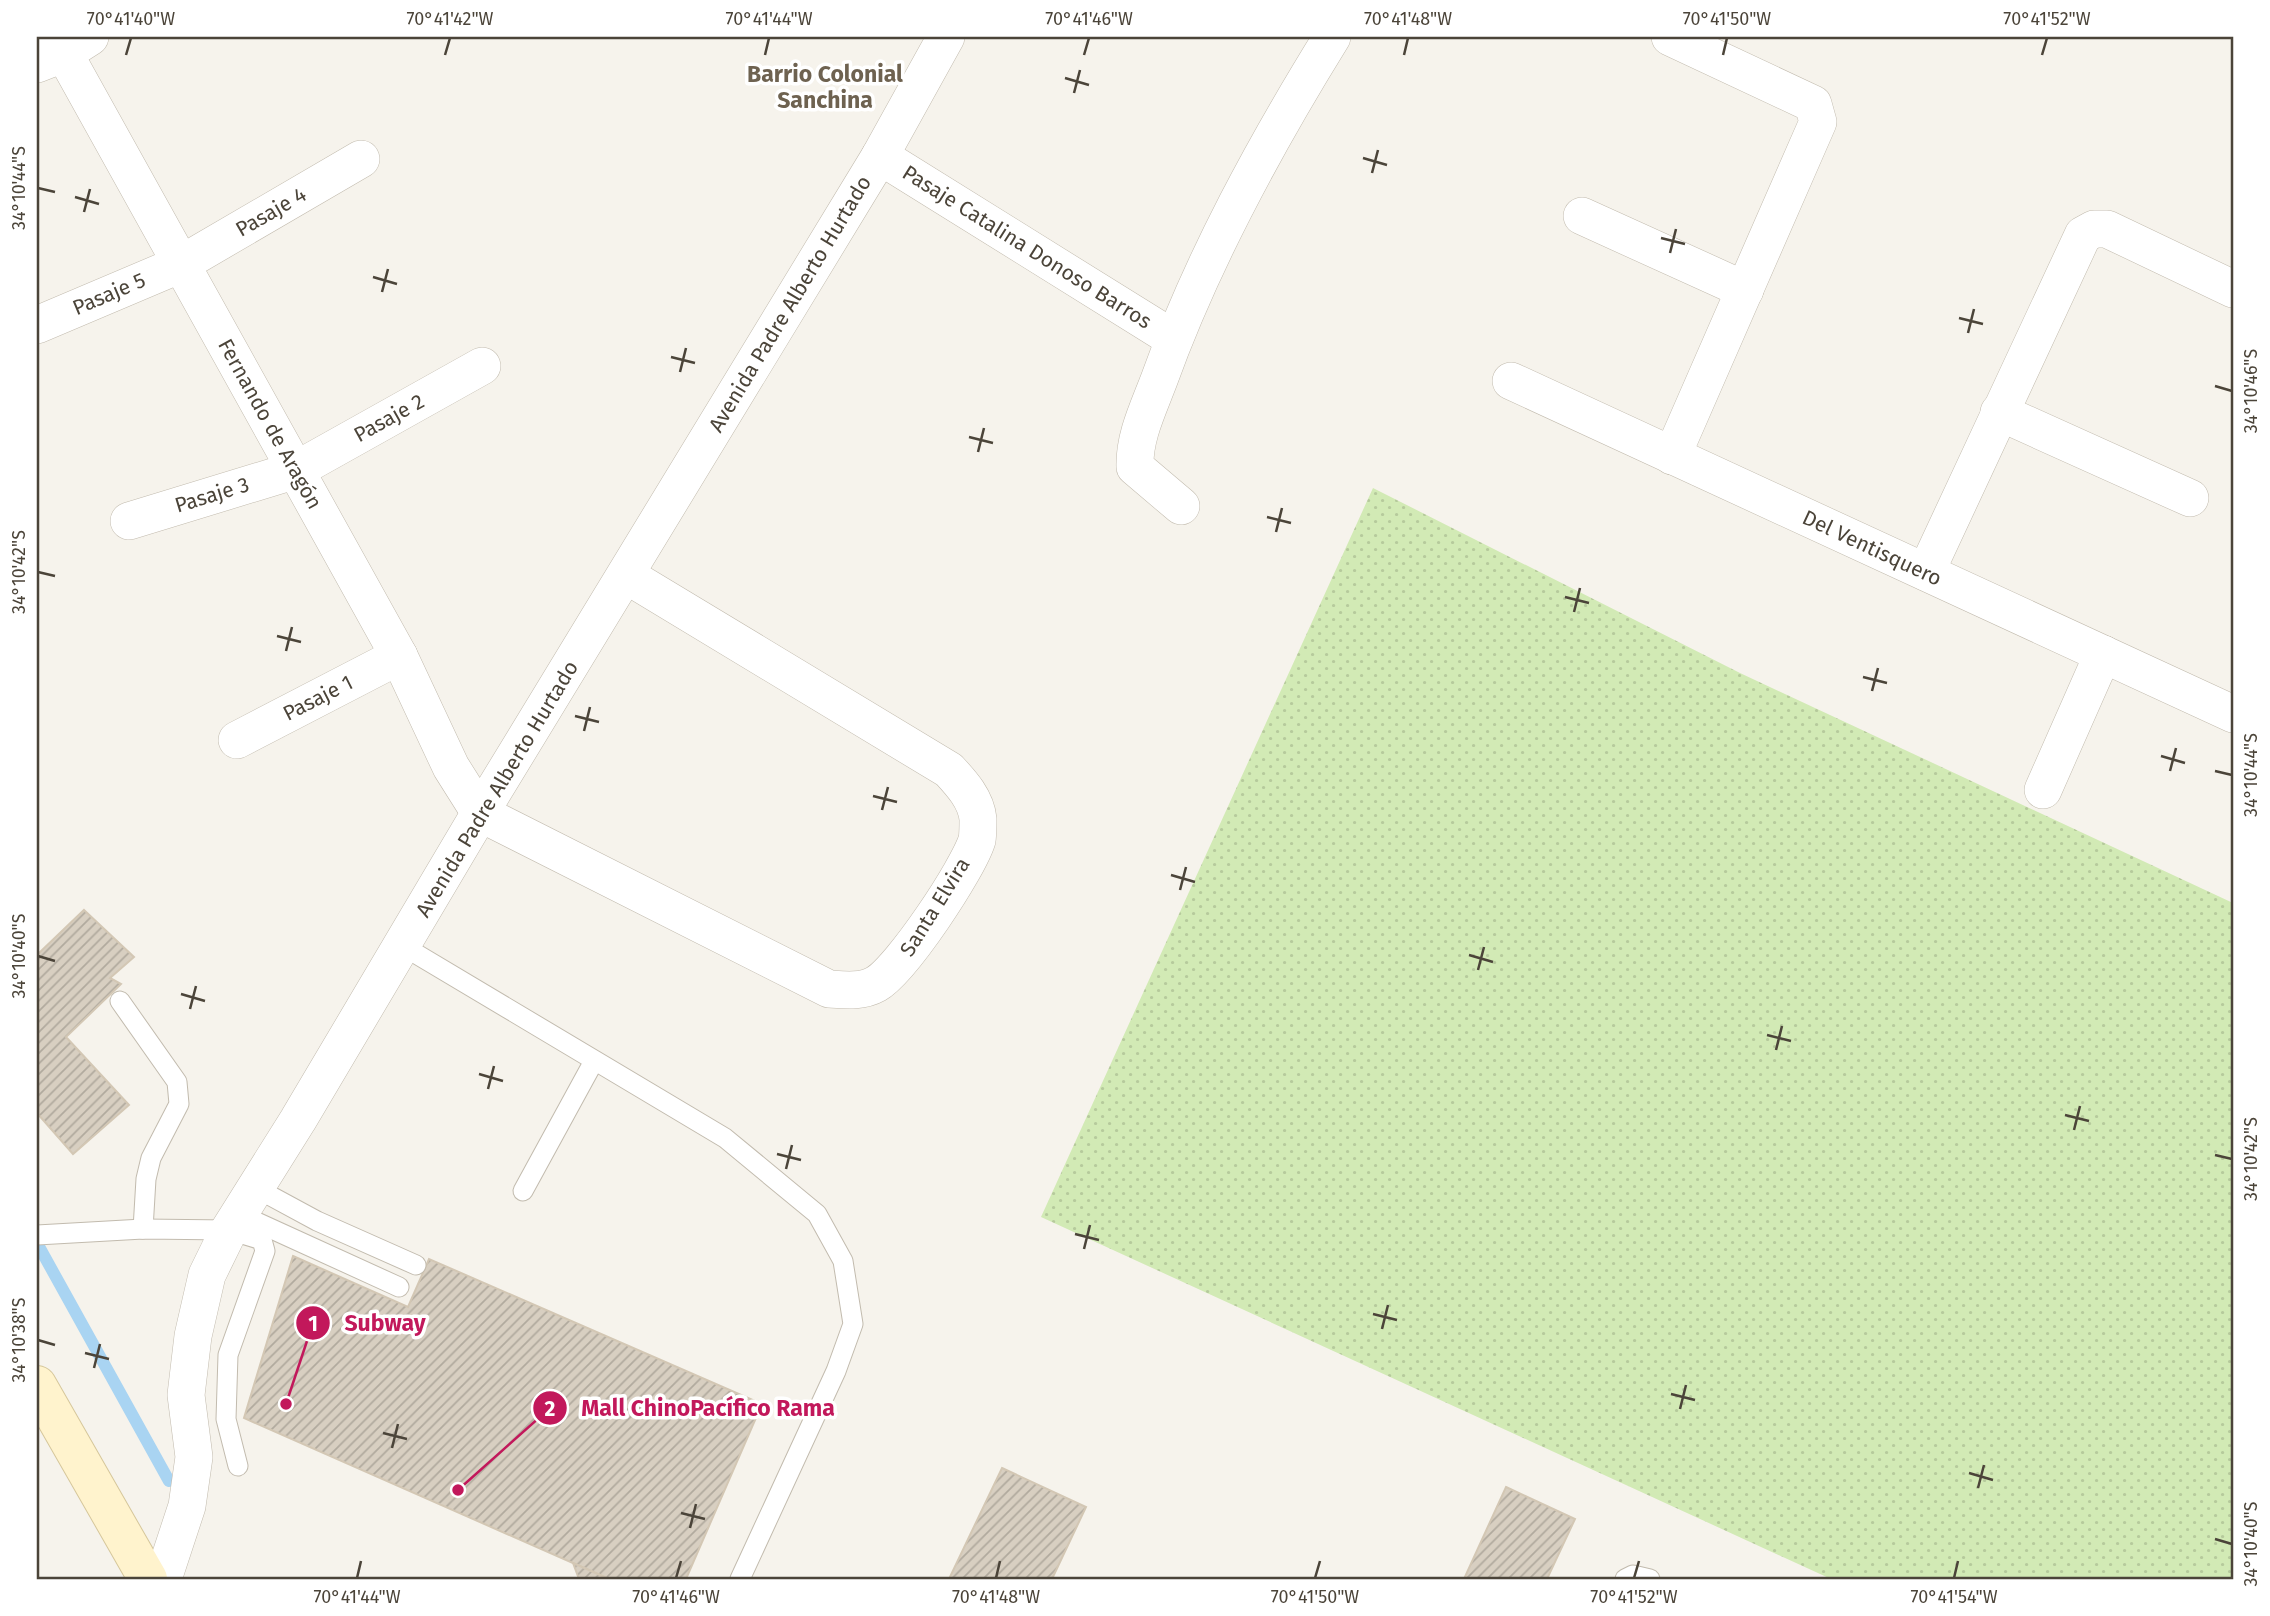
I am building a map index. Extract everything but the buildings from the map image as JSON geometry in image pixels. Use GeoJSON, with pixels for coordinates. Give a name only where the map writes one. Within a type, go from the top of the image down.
{"type":"FeatureCollection","features":[{"type":"Feature","properties":{"kind":"main road"},"geometry":{"type":"LineString","coordinates":[[37,1385],[148,1579]]}},
{"type":"Feature","properties":{"kind":"street"},"geometry":{"type":"LineString","coordinates":[[913,37],[925,70]]}},
{"type":"Feature","properties":{"kind":"street","name":"Avenida Padre Alberto Hurtado"},"geometry":{"type":"LineString","coordinates":[[163,1579],[187,1506],[194,1457],[186,1395],[193,1336],[207,1275],[241,1210],[880,156],[925,70],[946,37]]}},
{"type":"Feature","properties":{"kind":"street"},"geometry":{"type":"LineString","coordinates":[[1181,506],[1135,467],[1137,440],[1174,339],[1272,135],[1332,37]]}},
{"type":"Feature","properties":{"kind":"street"},"geometry":{"type":"LineString","coordinates":[[1670,37],[1813,103],[1818,112],[1818,122],[1672,456]]}},
{"type":"Feature","properties":{"kind":"street","name":"Fernando de Aragón"},"geometry":{"type":"LineString","coordinates":[[62,48],[399,656],[451,767],[480,813]]}},
{"type":"Feature","properties":{"kind":"street","name":"Pasaje Catalina Donoso Barros"},"geometry":{"type":"LineString","coordinates":[[880,156],[1174,339]]}},
{"type":"Feature","properties":{"kind":"street","name":"Pasaje 4"},"geometry":{"type":"LineString","coordinates":[[181,264],[361,159]]}},
{"type":"Feature","properties":{"kind":"street"},"geometry":{"type":"LineString","coordinates":[[1582,216],[1745,290]]}},
{"type":"Feature","properties":{"kind":"street"},"geometry":{"type":"LineString","coordinates":[[1926,572],[2084,235],[2094,229],[2107,229],[2233,289]]}},
{"type":"Feature","properties":{"kind":"street","name":"Pasaje 5"},"geometry":{"type":"LineString","coordinates":[[37,325],[181,264]]}},
{"type":"Feature","properties":{"kind":"street","name":"Pasaje 2"},"geometry":{"type":"LineString","coordinates":[[296,470],[482,366]]}},
{"type":"Feature","properties":{"kind":"street","name":"Del Ventisquero"},"geometry":{"type":"LineString","coordinates":[[1511,381],[2233,714]]}},
{"type":"Feature","properties":{"kind":"street"},"geometry":{"type":"LineString","coordinates":[[1999,412],[2190,498]]}},
{"type":"Feature","properties":{"kind":"street","name":"Pasaje 3"},"geometry":{"type":"LineString","coordinates":[[129,521],[296,470]]}},
{"type":"Feature","properties":{"kind":"street","name":"Santa Elvira"},"geometry":{"type":"LineString","coordinates":[[480,813],[498,825],[829,989],[855,990],[876,984],[901,962],[937,912],[977,840],[978,817],[967,790],[958,780],[948,770],[626,575]]}},
{"type":"Feature","properties":{"kind":"street"},"geometry":{"type":"LineString","coordinates":[[2043,790],[2103,654]]}},
{"type":"Feature","properties":{"kind":"street","name":"Pasaje 1"},"geometry":{"type":"LineString","coordinates":[[237,740],[399,656]]}},
{"type":"Feature","properties":{"kind":"lane"},"geometry":{"type":"LineString","coordinates":[[403,946],[724,1138],[817,1214],[843,1262],[853,1324],[835,1371],[740,1579]]}},
{"type":"Feature","properties":{"kind":"lane"},"geometry":{"type":"LineString","coordinates":[[120,1001],[177,1082],[179,1104],[151,1158],[145,1179],[143,1230]]}},
{"type":"Feature","properties":{"kind":"lane"},"geometry":{"type":"LineString","coordinates":[[523,1191],[594,1060]]}},
{"type":"Feature","properties":{"kind":"lane"},"geometry":{"type":"LineString","coordinates":[[241,1210],[399,1287]]}},
{"type":"Feature","properties":{"kind":"lane"},"geometry":{"type":"LineString","coordinates":[[238,1466],[226,1419],[228,1355],[265,1251],[262,1240],[241,1210]]}},
{"type":"Feature","properties":{"kind":"lane"},"geometry":{"type":"LineString","coordinates":[[37,1235],[143,1230],[241,1210],[317,1221],[416,1265]]}},
{"type":"Feature","properties":{"kind":"lane"},"geometry":{"type":"LineString","coordinates":[[1625,1579],[1633,1576],[1650,1579]]}},
{"type":"Feature","properties":{"kind":"green space"},"geometry":{"type":"Polygon","coordinates":[[[1373,488],[1740,673],[2233,903],[2233,1579],[1831,1579],[1041,1217],[1373,488]]]}},
{"type":"Feature","properties":{"kind":"waterway"},"geometry":{"type":"LineString","coordinates":[[37,1243],[169,1481]]}},
{"type":"Feature","properties":{"kind":"place","name":"Subway"},"geometry":{"type":"Point","coordinates":[286,1404]}},
{"type":"Feature","properties":{"kind":"place","name":"Mall ChinoPacífico Rama"},"geometry":{"type":"Point","coordinates":[458,1490]}},
{"type":"Feature","properties":{"kind":"district","name":"Barrio Colonial Sanchina"},"geometry":{"type":"Point","coordinates":[825,87]}}]}
